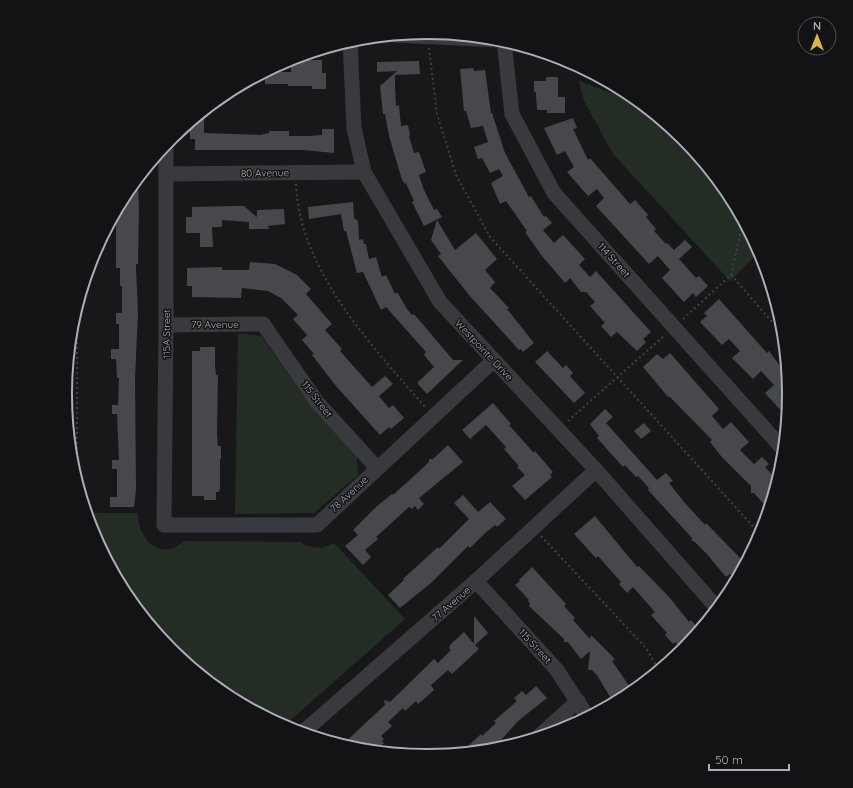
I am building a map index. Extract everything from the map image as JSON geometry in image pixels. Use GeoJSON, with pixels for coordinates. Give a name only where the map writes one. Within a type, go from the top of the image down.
{"type":"FeatureCollection","features":[{"type":"Feature","properties":{"kind":"street","name":"Westpointe Drive"},"geometry":{"type":"LineString","coordinates":[[350,48],[354,128],[364,172],[440,302],[493,361],[596,470],[713,603]]}},
{"type":"Feature","properties":{"kind":"street","name":"114 Street"},"geometry":{"type":"LineString","coordinates":[[505,48],[512,114],[554,193],[778,443]]}},
{"type":"Feature","properties":{"kind":"street","name":"115A Street"},"geometry":{"type":"LineString","coordinates":[[164,525],[166,153]]}},
{"type":"Feature","properties":{"kind":"street","name":"80 Avenue"},"geometry":{"type":"LineString","coordinates":[[166,174],[364,172]]}},
{"type":"Feature","properties":{"kind":"street","name":"79 Avenue"},"geometry":{"type":"LineString","coordinates":[[166,324],[263,324]]}},
{"type":"Feature","properties":{"kind":"street","name":"115 Street"},"geometry":{"type":"LineString","coordinates":[[263,324],[317,402],[377,468]]}},
{"type":"Feature","properties":{"kind":"street","name":"78 Avenue"},"geometry":{"type":"LineString","coordinates":[[164,525],[317,525],[493,361]]}},
{"type":"Feature","properties":{"kind":"street","name":"77 Avenue"},"geometry":{"type":"LineString","coordinates":[[307,728],[476,581],[596,470]]}},
{"type":"Feature","properties":{"kind":"street","name":"115 Street"},"geometry":{"type":"LineString","coordinates":[[476,581],[556,670],[585,711]]}},
{"type":"Feature","properties":{"kind":"street"},"geometry":{"type":"LineString","coordinates":[[549,727],[578,701]]}},
{"type":"Feature","properties":{"kind":"path"},"geometry":{"type":"LineString","coordinates":[[429,39],[437,114],[456,175],[490,237],[755,528]]}},
{"type":"Feature","properties":{"kind":"path"},"geometry":{"type":"LineString","coordinates":[[296,173],[296,194],[303,230],[325,278],[354,322],[434,415]]}},
{"type":"Feature","properties":{"kind":"path"},"geometry":{"type":"LineString","coordinates":[[731,275],[775,325]]}},
{"type":"Feature","properties":{"kind":"path"},"geometry":{"type":"LineString","coordinates":[[77,333],[77,455]]}},
{"type":"Feature","properties":{"kind":"path"},"geometry":{"type":"LineString","coordinates":[[533,528],[646,648],[656,665]]}},
{"type":"Feature","properties":{"kind":"shaded area"},"geometry":{"type":"Polygon","coordinates":[[[579,81],[624,99],[661,127],[678,143],[708,178],[734,217],[754,257],[730,281],[613,154],[584,101],[579,81]]]}},
{"type":"Feature","properties":{"kind":"shaded area"},"geometry":{"type":"Polygon","coordinates":[[[238,333],[261,336],[300,391],[357,456],[358,475],[314,513],[235,514],[238,333]]]}},
{"type":"Feature","properties":{"kind":"shaded area"},"geometry":{"type":"Polygon","coordinates":[[[92,513],[138,513],[140,527],[147,540],[152,545],[165,550],[177,546],[184,541],[300,542],[317,548],[325,547],[334,543],[405,619],[289,721],[269,712],[229,689],[210,676],[175,645],[131,591],[108,551],[92,513]]]}},
{"type":"Feature","properties":{"kind":"building"},"geometry":{"type":"Polygon","coordinates":[[[307,60],[322,60],[322,73],[326,73],[326,89],[312,89],[312,86],[288,86],[288,84],[265,84],[265,78],[269,76],[278,72],[291,72],[291,66],[307,60]]]}},
{"type":"Feature","properties":{"kind":"building"},"geometry":{"type":"Polygon","coordinates":[[[419,61],[420,74],[395,75],[395,88],[396,106],[399,105],[401,126],[408,125],[409,136],[414,153],[419,152],[426,172],[419,175],[424,190],[434,210],[437,209],[442,217],[424,226],[412,202],[414,201],[406,183],[405,184],[402,180],[389,136],[385,114],[383,114],[380,86],[397,71],[377,72],[377,62],[419,61]]]}},
{"type":"Feature","properties":{"kind":"building"},"geometry":{"type":"Polygon","coordinates":[[[473,68],[474,71],[485,70],[491,113],[505,153],[529,197],[531,196],[544,217],[546,216],[552,223],[543,230],[554,243],[563,235],[585,259],[579,265],[590,277],[596,271],[651,332],[643,339],[646,342],[637,351],[617,332],[611,337],[601,326],[605,323],[590,306],[595,302],[586,292],[581,292],[570,278],[565,283],[542,256],[506,201],[500,204],[491,183],[503,176],[499,169],[490,173],[482,158],[478,159],[474,147],[488,142],[483,126],[471,128],[466,111],[464,111],[460,69],[473,68]]]}},
{"type":"Feature","properties":{"kind":"building"},"geometry":{"type":"Polygon","coordinates":[[[546,77],[558,77],[558,97],[565,97],[565,113],[547,113],[547,110],[537,110],[534,81],[546,81],[546,77]]]}},
{"type":"Feature","properties":{"kind":"building"},"geometry":{"type":"Polygon","coordinates":[[[204,117],[204,133],[260,135],[269,133],[269,131],[289,131],[289,136],[309,136],[322,135],[322,129],[334,129],[334,153],[303,150],[195,150],[195,139],[190,139],[190,129],[204,117]]]}},
{"type":"Feature","properties":{"kind":"building"},"geometry":{"type":"Polygon","coordinates":[[[573,118],[577,128],[573,129],[588,160],[590,158],[630,204],[635,200],[648,215],[646,217],[656,229],[654,231],[666,244],[667,243],[674,250],[685,240],[692,247],[679,259],[696,278],[699,276],[708,286],[696,297],[693,293],[684,302],[662,278],[670,270],[658,256],[649,264],[596,206],[604,198],[597,189],[588,196],[567,172],[574,167],[565,151],[557,155],[544,128],[573,118]]]}},
{"type":"Feature","properties":{"kind":"building"},"geometry":{"type":"Polygon","coordinates":[[[138,187],[138,264],[136,264],[138,313],[135,378],[136,489],[134,507],[110,507],[110,497],[117,497],[117,469],[112,469],[112,460],[119,460],[117,414],[112,414],[112,405],[118,405],[119,378],[117,378],[116,359],[111,359],[111,349],[119,349],[119,324],[116,324],[116,313],[122,313],[120,268],[116,268],[116,222],[138,187]]]}},
{"type":"Feature","properties":{"kind":"building"},"geometry":{"type":"Polygon","coordinates":[[[353,202],[354,218],[358,221],[359,240],[363,239],[364,244],[366,244],[369,259],[376,257],[382,277],[386,275],[395,294],[397,292],[407,309],[412,315],[414,314],[453,360],[463,360],[427,394],[417,383],[434,367],[424,355],[426,352],[386,307],[381,310],[363,272],[357,273],[346,231],[344,231],[341,214],[309,219],[308,207],[353,202]]]}},
{"type":"Feature","properties":{"kind":"building"},"geometry":{"type":"Polygon","coordinates":[[[244,206],[257,217],[257,210],[284,209],[285,224],[267,226],[270,229],[249,229],[249,222],[222,220],[222,227],[212,227],[213,247],[200,247],[200,233],[186,233],[186,217],[192,217],[192,207],[244,206]]]}},
{"type":"Feature","properties":{"kind":"building"},"geometry":{"type":"Polygon","coordinates":[[[437,220],[455,250],[476,233],[497,259],[485,270],[495,282],[490,288],[509,308],[507,309],[534,343],[523,352],[521,349],[519,350],[469,295],[438,256],[441,254],[431,240],[437,220]]]}},
{"type":"Feature","properties":{"kind":"building"},"geometry":{"type":"Polygon","coordinates":[[[250,262],[275,264],[297,275],[311,289],[306,294],[332,324],[325,330],[342,349],[340,351],[372,387],[385,376],[393,384],[379,396],[389,408],[393,405],[404,418],[391,429],[389,427],[380,435],[336,386],[312,355],[314,354],[302,340],[307,335],[293,319],[298,315],[281,298],[268,291],[242,288],[241,298],[192,297],[192,286],[187,286],[187,268],[222,267],[222,270],[249,270],[250,262]]]}},
{"type":"Feature","properties":{"kind":"building"},"geometry":{"type":"Polygon","coordinates":[[[719,299],[767,353],[769,351],[780,366],[781,411],[765,393],[774,385],[761,371],[753,379],[732,358],[740,351],[729,339],[722,345],[700,322],[707,316],[704,313],[719,299]]]}},
{"type":"Feature","properties":{"kind":"building"},"geometry":{"type":"Polygon","coordinates":[[[200,347],[215,347],[215,366],[216,375],[218,375],[217,434],[218,446],[221,446],[221,459],[220,489],[219,492],[216,492],[216,500],[204,500],[204,496],[192,496],[192,351],[200,351],[200,347]]]}},
{"type":"Feature","properties":{"kind":"building"},"geometry":{"type":"Polygon","coordinates":[[[547,351],[563,368],[566,365],[573,373],[570,376],[585,393],[574,403],[535,362],[547,351]]]}},
{"type":"Feature","properties":{"kind":"building"},"geometry":{"type":"Polygon","coordinates":[[[670,353],[719,409],[712,416],[723,429],[731,422],[749,442],[740,450],[754,464],[762,457],[769,464],[765,467],[772,475],[764,504],[754,493],[751,493],[751,486],[721,456],[710,442],[712,440],[669,396],[668,397],[643,367],[657,354],[663,359],[670,353]]]}},
{"type":"Feature","properties":{"kind":"building"},"geometry":{"type":"Polygon","coordinates":[[[493,403],[511,424],[509,425],[534,453],[535,451],[553,472],[550,475],[552,477],[525,500],[512,486],[525,475],[504,449],[506,447],[486,425],[470,439],[462,430],[493,403]]]}},
{"type":"Feature","properties":{"kind":"building"},"geometry":{"type":"Polygon","coordinates":[[[605,409],[613,417],[606,423],[657,480],[666,473],[673,481],[669,483],[684,502],[705,525],[706,523],[741,559],[732,575],[730,574],[726,577],[706,553],[692,541],[692,538],[648,490],[649,488],[638,476],[636,477],[625,465],[623,467],[597,438],[599,436],[590,424],[605,409]]]}},
{"type":"Feature","properties":{"kind":"building"},"geometry":{"type":"Polygon","coordinates":[[[644,423],[651,431],[641,439],[634,431],[644,423]]]}},
{"type":"Feature","properties":{"kind":"building"},"geometry":{"type":"Polygon","coordinates":[[[448,445],[463,462],[419,498],[424,504],[418,510],[415,506],[412,509],[409,507],[376,537],[378,539],[365,550],[371,557],[363,565],[345,546],[358,535],[353,530],[376,507],[392,494],[393,495],[429,462],[429,459],[433,459],[448,445]]]}},
{"type":"Feature","properties":{"kind":"building"},"geometry":{"type":"Polygon","coordinates":[[[463,495],[478,512],[490,502],[506,519],[497,527],[495,525],[470,548],[468,546],[431,583],[400,608],[388,595],[404,580],[403,579],[438,547],[439,549],[469,519],[454,503],[463,495]]]}},
{"type":"Feature","properties":{"kind":"building"},"geometry":{"type":"Polygon","coordinates":[[[595,516],[637,567],[639,566],[670,598],[689,622],[691,620],[695,625],[678,645],[675,642],[673,644],[665,635],[667,633],[651,615],[655,612],[633,587],[627,593],[619,584],[621,582],[598,556],[596,558],[574,534],[595,516]]]}},
{"type":"Feature","properties":{"kind":"building"},"geometry":{"type":"Polygon","coordinates":[[[532,567],[566,604],[564,606],[575,618],[573,620],[590,639],[591,635],[615,659],[612,661],[629,686],[610,697],[597,675],[592,670],[588,670],[590,651],[581,659],[568,642],[564,642],[564,639],[529,606],[529,600],[515,585],[520,581],[519,580],[532,567]]]}},
{"type":"Feature","properties":{"kind":"building"},"geometry":{"type":"Polygon","coordinates":[[[474,616],[488,633],[475,645],[479,649],[452,674],[448,670],[431,685],[434,690],[418,704],[416,701],[405,711],[403,708],[388,722],[392,726],[381,736],[384,739],[382,741],[384,743],[380,746],[348,740],[385,705],[384,700],[390,702],[434,659],[438,663],[451,650],[449,648],[451,644],[464,632],[474,644],[474,616]]]}},
{"type":"Feature","properties":{"kind":"building"},"geometry":{"type":"Polygon","coordinates":[[[536,686],[547,698],[518,721],[499,741],[468,746],[481,734],[482,736],[496,723],[494,721],[517,701],[514,698],[522,691],[526,695],[536,686]]]}}]}
